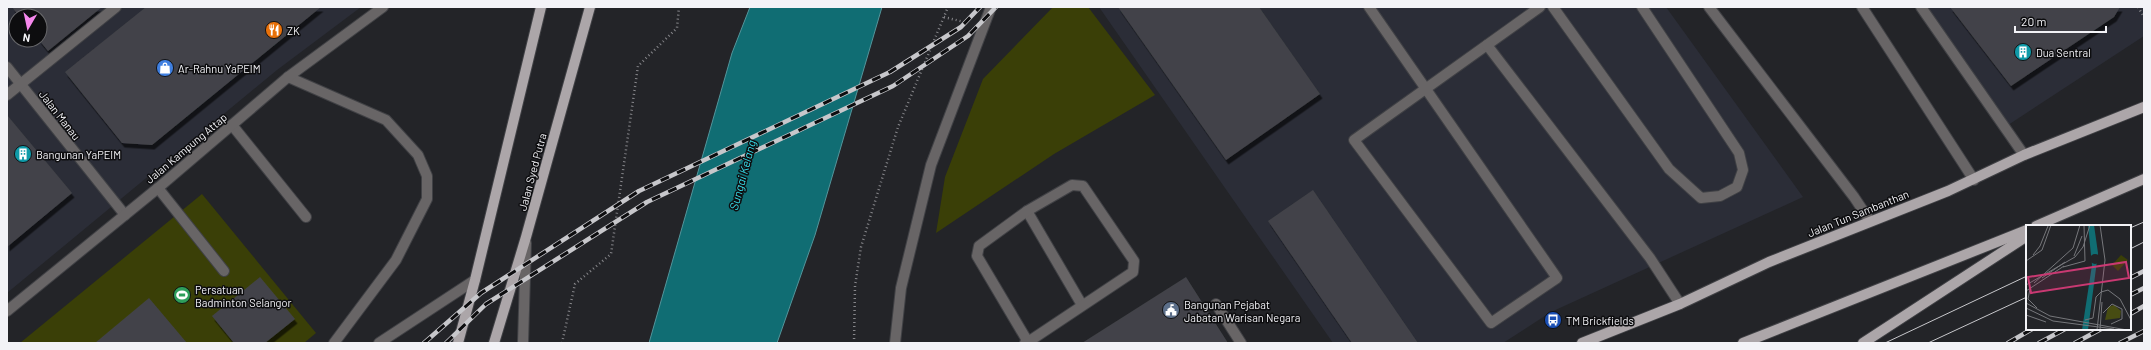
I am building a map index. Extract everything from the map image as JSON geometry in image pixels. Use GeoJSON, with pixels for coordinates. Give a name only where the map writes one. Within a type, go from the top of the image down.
{"type":"FeatureCollection","features":[{"type":"Feature","properties":{"kind":"main road"},"geometry":{"type":"LineString","coordinates":[[458,343],[475,280],[541,7]]}},
{"type":"Feature","properties":{"kind":"main road","name":"Jalan Syed Putra"},"geometry":{"type":"LineString","coordinates":[[494,343],[526,237],[590,7]]}},
{"type":"Feature","properties":{"kind":"main road","name":"Jalan Tun Sambanthan"},"geometry":{"type":"LineString","coordinates":[[1582,343],[1680,304],[1769,262],[1974,180],[2024,155],[2142,107]]}},
{"type":"Feature","properties":{"kind":"main road"},"geometry":{"type":"LineString","coordinates":[[2046,223],[2144,179]]}},
{"type":"Feature","properties":{"kind":"main road"},"geometry":{"type":"LineString","coordinates":[[1743,343],[2026,230]]}},
{"type":"Feature","properties":{"kind":"main road"},"geometry":{"type":"LineString","coordinates":[[1863,343],[2026,237]]}},
{"type":"Feature","properties":{"kind":"street"},"geometry":{"type":"LineString","coordinates":[[7,95],[116,7]]}},
{"type":"Feature","properties":{"kind":"street","name":"Jalan Kampung Attap"},"geometry":{"type":"LineString","coordinates":[[7,311],[158,188],[288,77],[383,7]]}},
{"type":"Feature","properties":{"kind":"street"},"geometry":{"type":"LineString","coordinates":[[895,343],[901,288],[931,165],[991,7]]}},
{"type":"Feature","properties":{"kind":"street"},"geometry":{"type":"LineString","coordinates":[[1370,7],[1425,88],[1557,278],[1491,323],[1354,140],[1425,88],[1540,7]]}},
{"type":"Feature","properties":{"kind":"street"},"geometry":{"type":"LineString","coordinates":[[1553,7],[1669,169],[1701,198],[1720,196],[1737,187],[1743,170],[1739,153],[1642,7]]}},
{"type":"Feature","properties":{"kind":"street"},"geometry":{"type":"LineString","coordinates":[[1709,7],[1854,197],[1870,221]]}},
{"type":"Feature","properties":{"kind":"street"},"geometry":{"type":"LineString","coordinates":[[1862,7],[1974,180]]}},
{"type":"Feature","properties":{"kind":"street"},"geometry":{"type":"LineString","coordinates":[[1921,7],[2024,155]]}},
{"type":"Feature","properties":{"kind":"street"},"geometry":{"type":"LineString","coordinates":[[1487,45],[1650,258],[1680,304]]}},
{"type":"Feature","properties":{"kind":"street","name":"Jalan Manau"},"geometry":{"type":"LineString","coordinates":[[7,67],[125,215]]}},
{"type":"Feature","properties":{"kind":"street"},"geometry":{"type":"LineString","coordinates":[[288,77],[386,120],[418,155],[427,176],[426,199],[396,260],[334,343]]}},
{"type":"Feature","properties":{"kind":"street"},"geometry":{"type":"LineString","coordinates":[[232,125],[306,217]]}},
{"type":"Feature","properties":{"kind":"street"},"geometry":{"type":"LineString","coordinates":[[1072,185],[1083,186],[1134,261],[1133,272],[1082,305],[1026,342],[976,256],[979,246],[1027,211],[1072,185]]}},
{"type":"Feature","properties":{"kind":"street"},"geometry":{"type":"LineString","coordinates":[[158,188],[224,271]]}},
{"type":"Feature","properties":{"kind":"street"},"geometry":{"type":"LineString","coordinates":[[1027,211],[1082,305]]}},
{"type":"Feature","properties":{"kind":"street"},"geometry":{"type":"LineString","coordinates":[[523,343],[526,237]]}},
{"type":"Feature","properties":{"kind":"street"},"geometry":{"type":"LineString","coordinates":[[379,343],[475,280]]}},
{"type":"Feature","properties":{"kind":"street"},"geometry":{"type":"LineString","coordinates":[[1216,304],[1241,343]]}},
{"type":"Feature","properties":{"kind":"path"},"geometry":{"type":"LineString","coordinates":[[562,343],[575,284],[611,254],[638,66],[677,28],[679,7]]}},
{"type":"Feature","properties":{"kind":"path"},"geometry":{"type":"LineString","coordinates":[[854,343],[855,286],[861,247],[898,127],[948,7]]}},
{"type":"Feature","properties":{"kind":"path"},"geometry":{"type":"LineString","coordinates":[[2138,7],[2144,18]]}},
{"type":"Feature","properties":{"kind":"path"},"geometry":{"type":"LineString","coordinates":[[944,17],[967,23]]}},
{"type":"Feature","properties":{"kind":"shaded area"},"geometry":{"type":"Polygon","coordinates":[[[7,7],[361,7],[277,70],[7,293],[7,7]]]}},
{"type":"Feature","properties":{"kind":"shaded area","name":"TM Brickfields"},"geometry":{"type":"Polygon","coordinates":[[[1099,7],[1666,7],[1803,197],[1551,312],[1503,343],[1333,343],[1099,7]]]}},
{"type":"Feature","properties":{"kind":"shaded area"},"geometry":{"type":"Polygon","coordinates":[[[1916,7],[2144,7],[2144,36],[2002,129],[1916,7]]]}},
{"type":"Feature","properties":{"kind":"green space"},"geometry":{"type":"Polygon","coordinates":[[[1053,7],[1088,7],[1155,95],[1054,154],[936,233],[945,177],[983,79],[1053,7]]]}},
{"type":"Feature","properties":{"kind":"green space","name":"Persatuan Badminton Selangor"},"geometry":{"type":"Polygon","coordinates":[[[202,194],[316,333],[304,343],[20,343],[202,194]]]}},
{"type":"Feature","properties":{"kind":"water","name":"Sungai Kelang"},"geometry":{"type":"Polygon","coordinates":[[[750,7],[882,7],[815,235],[777,343],[649,343],[732,53],[750,7]]]}},
{"type":"Feature","properties":{"kind":"building"},"geometry":{"type":"Polygon","coordinates":[[[12,7],[102,7],[48,51],[46,48],[48,48],[48,8],[12,7]]]}},
{"type":"Feature","properties":{"kind":"building"},"geometry":{"type":"Polygon","coordinates":[[[146,7],[321,7],[152,145],[122,143],[65,72],[146,7]]]}},
{"type":"Feature","properties":{"kind":"building"},"geometry":{"type":"Polygon","coordinates":[[[1118,7],[1259,7],[1320,94],[1226,160],[1118,7]]]}},
{"type":"Feature","properties":{"kind":"building","name":"Dua Sentral"},"geometry":{"type":"Polygon","coordinates":[[[1950,7],[2120,7],[2114,17],[2011,86],[1950,7]]]}},
{"type":"Feature","properties":{"kind":"building","name":"Bangunan YaPEIM"},"geometry":{"type":"Polygon","coordinates":[[[7,115],[72,193],[7,247],[7,115]]]}},
{"type":"Feature","properties":{"kind":"building"},"geometry":{"type":"Polygon","coordinates":[[[1313,190],[1418,343],[1352,343],[1268,221],[1313,190]]]}},
{"type":"Feature","properties":{"kind":"building"},"geometry":{"type":"Polygon","coordinates":[[[260,277],[295,319],[265,343],[234,343],[212,316],[260,277]]]}},
{"type":"Feature","properties":{"kind":"building","name":"Bangunan Pejabat Jabatan Warisan Negara"},"geometry":{"type":"Polygon","coordinates":[[[1186,277],[1228,343],[1082,343],[1186,277]]]}},
{"type":"Feature","properties":{"kind":"building"},"geometry":{"type":"Polygon","coordinates":[[[149,298],[187,343],[95,343],[149,298]]]}},
{"type":"Feature","properties":{"kind":"tram line"},"geometry":{"type":"LineString","coordinates":[[2131,228],[2144,222]]}},
{"type":"Feature","properties":{"kind":"tram line"},"geometry":{"type":"LineString","coordinates":[[2131,248],[2144,242]]}},
{"type":"Feature","properties":{"kind":"tram line"},"geometry":{"type":"LineString","coordinates":[[1885,343],[2026,276]]}},
{"type":"Feature","properties":{"kind":"tram line"},"geometry":{"type":"LineString","coordinates":[[1928,343],[2026,297]]}},
{"type":"Feature","properties":{"kind":"railway"},"geometry":{"type":"LineString","coordinates":[[424,343],[481,293],[639,191],[890,72],[961,27],[980,7]]}},
{"type":"Feature","properties":{"kind":"railway"},"geometry":{"type":"LineString","coordinates":[[446,343],[486,304],[647,202],[893,86],[968,36],[996,7]]}},
{"type":"Feature","properties":{"kind":"railway"},"geometry":{"type":"LineString","coordinates":[[2131,278],[2144,271]]}},
{"type":"Feature","properties":{"kind":"railway"},"geometry":{"type":"LineString","coordinates":[[2131,294],[2144,288]]}},
{"type":"Feature","properties":{"kind":"railway"},"geometry":{"type":"LineString","coordinates":[[2131,313],[2144,306]]}},
{"type":"Feature","properties":{"kind":"railway"},"geometry":{"type":"LineString","coordinates":[[2008,343],[2030,330]]}},
{"type":"Feature","properties":{"kind":"railway"},"geometry":{"type":"LineString","coordinates":[[2039,343],[2063,330]]}},
{"type":"Feature","properties":{"kind":"railway"},"geometry":{"type":"LineString","coordinates":[[2075,343],[2099,330]]}},
{"type":"Feature","properties":{"kind":"railway"},"geometry":{"type":"LineString","coordinates":[[2120,343],[2144,331]]}},
{"type":"Feature","properties":{"kind":"place","name":"ZK"},"geometry":{"type":"Point","coordinates":[274,30]}},
{"type":"Feature","properties":{"kind":"place","name":"Dua Sentral"},"geometry":{"type":"Point","coordinates":[2023,52]}},
{"type":"Feature","properties":{"kind":"place","name":"Ar-Rahnu YaPEIM"},"geometry":{"type":"Point","coordinates":[165,68]}},
{"type":"Feature","properties":{"kind":"place","name":"Bangunan YaPEIM"},"geometry":{"type":"Point","coordinates":[23,154]}},
{"type":"Feature","properties":{"kind":"place","name":"Persatuan Badminton Selangor"},"geometry":{"type":"Point","coordinates":[182,295]}},
{"type":"Feature","properties":{"kind":"place","name":"Bangunan Pejabat Jabatan Warisan Negara"},"geometry":{"type":"Point","coordinates":[1171,310]}},
{"type":"Feature","properties":{"kind":"place","name":"TM Brickfields"},"geometry":{"type":"Point","coordinates":[1553,320]}}]}
